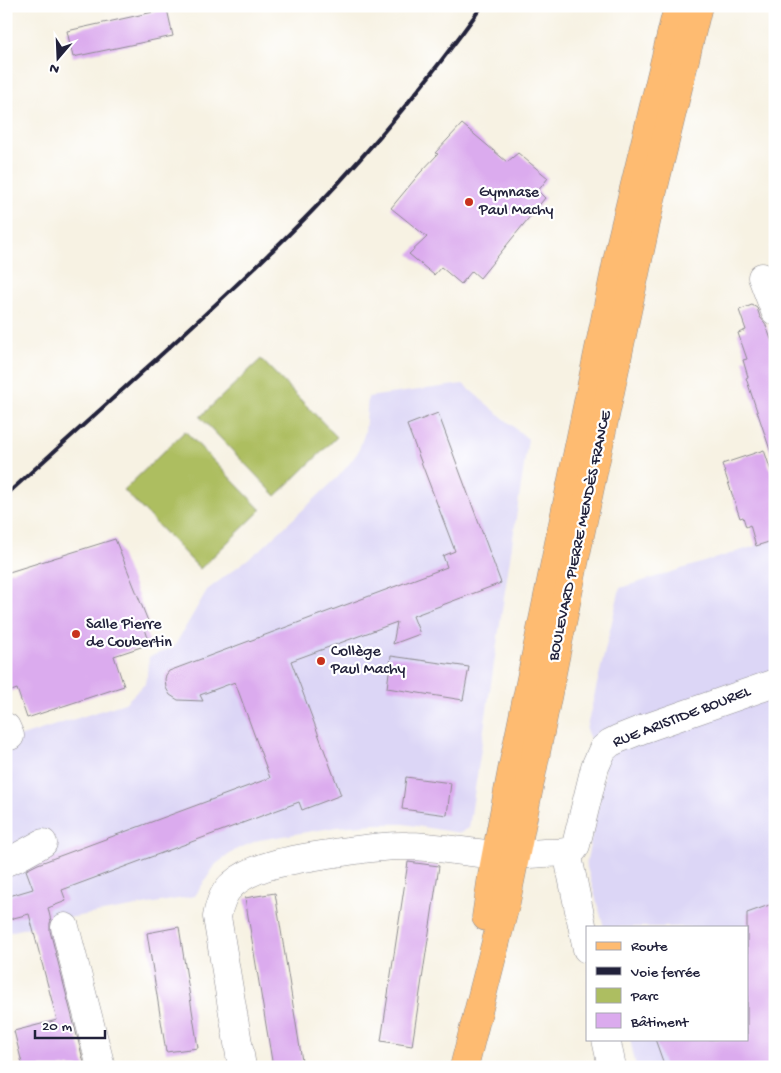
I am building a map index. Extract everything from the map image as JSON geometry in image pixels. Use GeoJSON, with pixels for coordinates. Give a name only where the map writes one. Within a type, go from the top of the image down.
{"type":"FeatureCollection","features":[{"type":"Feature","properties":{"kind":"main road","name":"BOULEVARD PIERRE MENDÈS FRANCE"},"geometry":{"type":"LineString","coordinates":[[464,1067],[506,902],[506,855],[529,684],[621,242],[678,6]]}},
{"type":"Feature","properties":{"kind":"main road","name":"BOULEVARD PIERRE MENDÈS FRANCE"},"geometry":{"type":"LineString","coordinates":[[453,1067],[483,931],[506,855],[574,564],[652,195],[698,6]]}},
{"type":"Feature","properties":{"kind":"street"},"geometry":{"type":"LineString","coordinates":[[760,277],[775,311]]}},
{"type":"Feature","properties":{"kind":"street","name":"RUE ARISTIDE BOUREL"},"geometry":{"type":"LineString","coordinates":[[567,852],[575,847],[596,767],[603,750],[610,743],[643,729],[775,683]]}},
{"type":"Feature","properties":{"kind":"street"},"geometry":{"type":"LineString","coordinates":[[6,862],[43,843]]}},
{"type":"Feature","properties":{"kind":"street"},"geometry":{"type":"LineString","coordinates":[[242,1067],[217,918],[221,900],[231,885],[256,871],[284,862],[396,846],[421,846],[506,855],[567,852],[586,944]]}},
{"type":"Feature","properties":{"kind":"street"},"geometry":{"type":"LineString","coordinates":[[65,927],[101,1067]]}},
{"type":"Feature","properties":{"kind":"street"},"geometry":{"type":"LineString","coordinates":[[606,1040],[612,1067]]}},
{"type":"Feature","properties":{"kind":"shaded area","name":"Collège Paul Machy"},"geometry":{"type":"Polygon","coordinates":[[[463,384],[528,439],[469,828],[460,833],[404,824],[374,824],[337,827],[259,840],[237,849],[216,864],[195,896],[39,923],[38,925],[6,933],[6,741],[125,703],[145,684],[149,657],[174,647],[207,590],[261,549],[338,477],[349,464],[358,452],[365,432],[368,397],[463,384]]]}},
{"type":"Feature","properties":{"kind":"shaded area"},"geometry":{"type":"Polygon","coordinates":[[[775,540],[775,1067],[636,1067],[630,1040],[748,1040],[748,926],[604,926],[586,864],[605,772],[586,730],[620,588],[775,540]]]}},
{"type":"Feature","properties":{"kind":"green space"},"geometry":{"type":"Polygon","coordinates":[[[261,359],[337,437],[276,496],[200,417],[261,359]]]}},
{"type":"Feature","properties":{"kind":"green space"},"geometry":{"type":"Polygon","coordinates":[[[185,431],[261,510],[200,569],[124,490],[185,431]]]}},
{"type":"Feature","properties":{"kind":"building"},"geometry":{"type":"Polygon","coordinates":[[[167,9],[173,36],[73,57],[67,31],[167,9]]]}},
{"type":"Feature","properties":{"kind":"building","name":"Gymnase Paul Machy"},"geometry":{"type":"Polygon","coordinates":[[[462,124],[507,162],[518,153],[548,178],[538,191],[545,198],[480,278],[472,271],[461,284],[441,267],[434,275],[409,254],[427,237],[391,208],[438,154],[435,153],[462,124]]]}},
{"type":"Feature","properties":{"kind":"building"},"geometry":{"type":"Polygon","coordinates":[[[752,305],[757,308],[760,317],[765,323],[775,350],[775,453],[771,453],[746,378],[748,377],[743,360],[747,359],[738,333],[746,330],[739,310],[752,305]]]}},
{"type":"Feature","properties":{"kind":"building"},"geometry":{"type":"Polygon","coordinates":[[[438,413],[501,583],[413,616],[420,634],[393,644],[397,622],[291,661],[341,795],[302,810],[299,802],[62,890],[66,901],[48,908],[51,921],[50,931],[85,1067],[23,1067],[14,1031],[57,1020],[29,914],[6,920],[6,897],[33,889],[26,870],[38,864],[270,778],[235,682],[200,695],[203,701],[178,700],[170,695],[166,688],[166,675],[169,671],[447,567],[443,556],[455,551],[407,425],[438,413]]]}},
{"type":"Feature","properties":{"kind":"building"},"geometry":{"type":"Polygon","coordinates":[[[764,450],[775,483],[775,540],[756,546],[750,525],[746,527],[743,517],[740,518],[722,464],[764,450]]]}},
{"type":"Feature","properties":{"kind":"building","name":"Salle Pierre de Coubertin"},"geometry":{"type":"Polygon","coordinates":[[[115,539],[148,621],[143,623],[150,644],[114,656],[124,686],[27,718],[17,689],[6,693],[6,573],[115,539]]]}},
{"type":"Feature","properties":{"kind":"building"},"geometry":{"type":"Polygon","coordinates":[[[391,656],[469,667],[463,700],[387,688],[391,656]]]}},
{"type":"Feature","properties":{"kind":"building"},"geometry":{"type":"Polygon","coordinates":[[[406,777],[451,783],[447,815],[402,809],[406,777]]]}},
{"type":"Feature","properties":{"kind":"building"},"geometry":{"type":"Polygon","coordinates":[[[408,862],[439,866],[412,1046],[381,1041],[408,862]]]}},
{"type":"Feature","properties":{"kind":"building"},"geometry":{"type":"Polygon","coordinates":[[[275,893],[303,1067],[273,1067],[245,898],[275,893]]]}},
{"type":"Feature","properties":{"kind":"building"},"geometry":{"type":"Polygon","coordinates":[[[775,903],[775,1067],[665,1067],[655,1040],[748,1040],[747,913],[775,903]]]}},
{"type":"Feature","properties":{"kind":"building"},"geometry":{"type":"Polygon","coordinates":[[[179,927],[198,1048],[166,1052],[147,933],[179,927]]]}},
{"type":"Feature","properties":{"kind":"railway"},"geometry":{"type":"LineString","coordinates":[[6,495],[163,353],[279,245],[316,207],[402,110],[482,6]]}},
{"type":"Feature","properties":{"kind":"place","name":"Gymnase Paul Machy"},"geometry":{"type":"Point","coordinates":[469,202]}},
{"type":"Feature","properties":{"kind":"place","name":"Salle Pierre de Coubertin"},"geometry":{"type":"Point","coordinates":[76,634]}},
{"type":"Feature","properties":{"kind":"place","name":"Collège Paul Machy"},"geometry":{"type":"Point","coordinates":[321,661]}}]}
